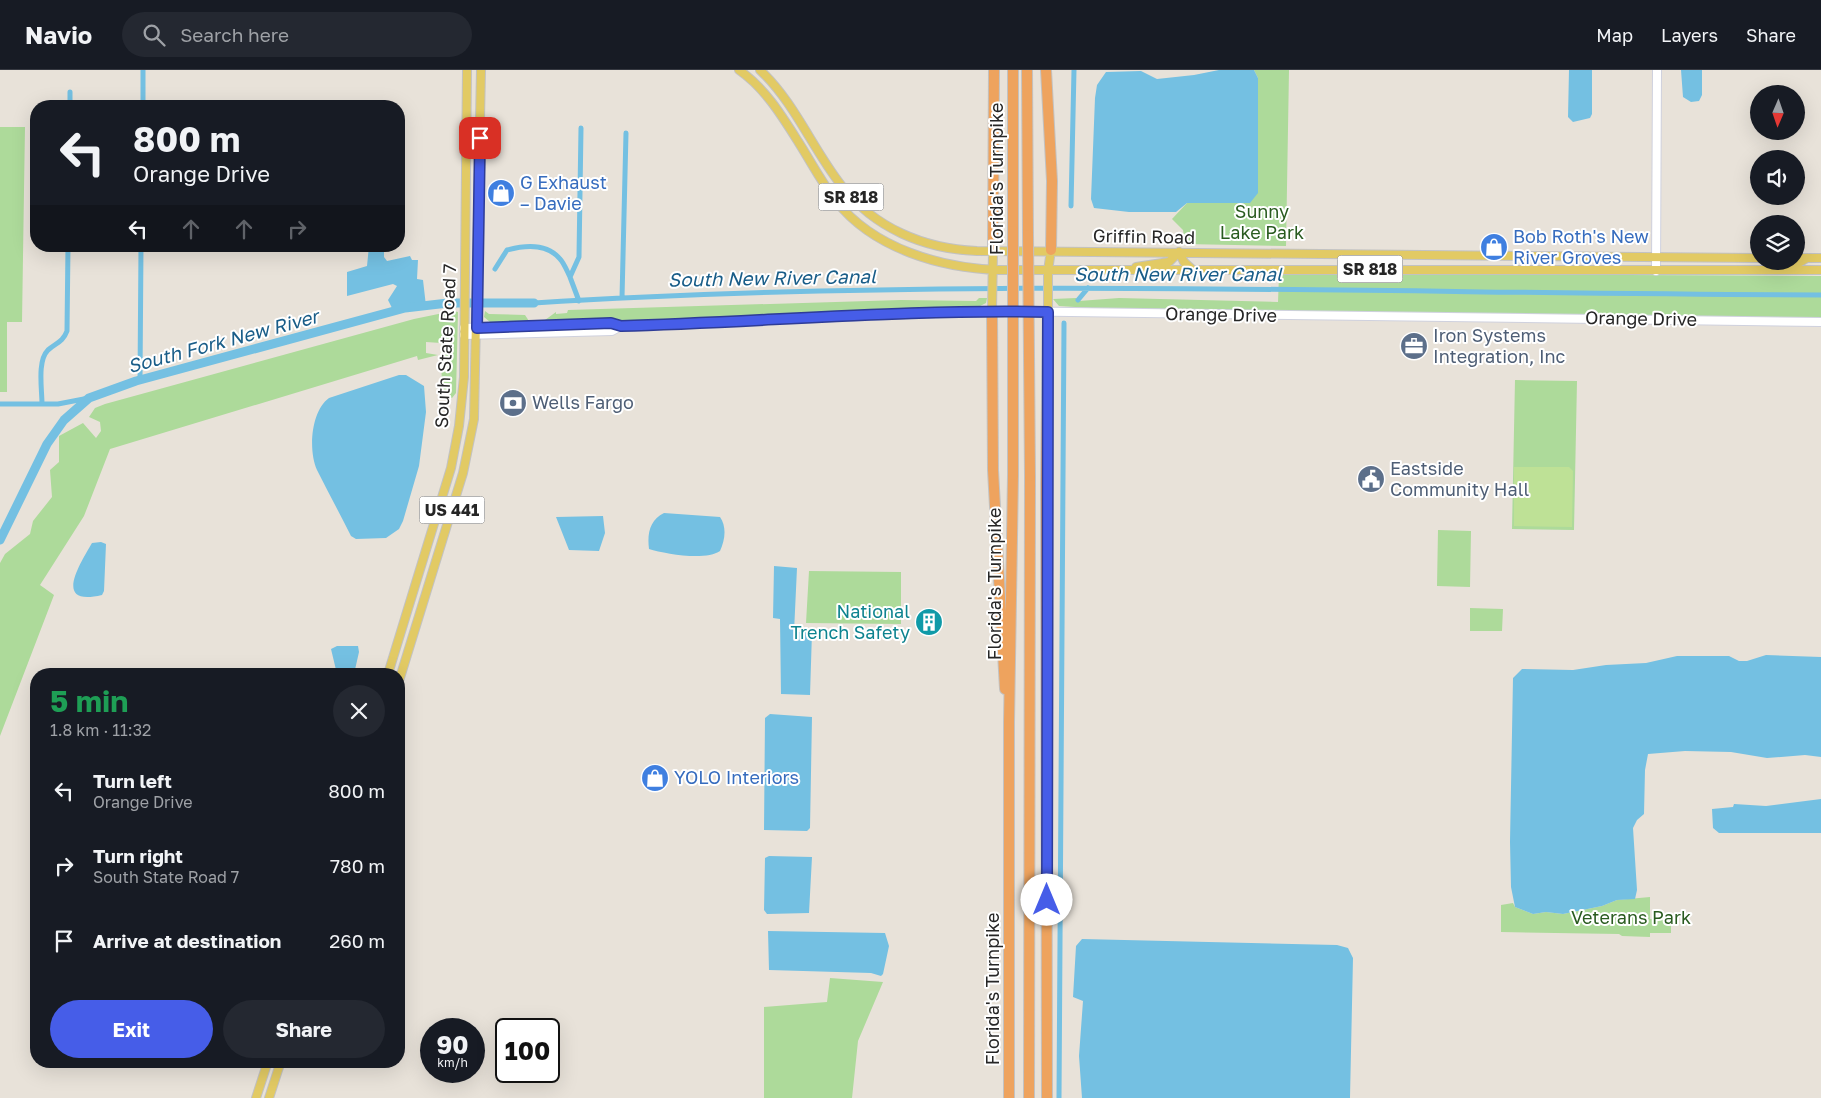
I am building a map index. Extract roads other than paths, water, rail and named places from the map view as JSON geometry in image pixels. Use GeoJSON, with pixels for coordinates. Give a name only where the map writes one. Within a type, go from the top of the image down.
{"type":"FeatureCollection","features":[{"type":"Feature","properties":{"kind":"highway"},"geometry":{"type":"LineString","coordinates":[[992,250],[994,70]]}},
{"type":"Feature","properties":{"kind":"highway","name":"Florida's Turnpike"},"geometry":{"type":"LineString","coordinates":[[1009,1098],[1009,722],[1013,476],[1013,70]]}},
{"type":"Feature","properties":{"kind":"highway","name":"Florida's Turnpike"},"geometry":{"type":"LineString","coordinates":[[1027,70],[1030,476],[1029,1098]]}},
{"type":"Feature","properties":{"kind":"highway"},"geometry":{"type":"LineString","coordinates":[[1046,70],[1052,200],[1051,250]]}},
{"type":"Feature","properties":{"kind":"highway"},"geometry":{"type":"LineString","coordinates":[[992,311],[993,470],[1005,688],[1009,722]]}},
{"type":"Feature","properties":{"kind":"highway"},"geometry":{"type":"LineString","coordinates":[[1047,1098],[1046,485],[1048,312]]}},
{"type":"Feature","properties":{"kind":"main road","name":"South State Road 7"},"geometry":{"type":"LineString","coordinates":[[390,668],[451,468],[461,415],[465,290],[467,70]]}},
{"type":"Feature","properties":{"kind":"main road","name":"South State Road 7"},"geometry":{"type":"LineString","coordinates":[[403,668],[468,455],[473,425],[477,331],[481,70]]}},
{"type":"Feature","properties":{"kind":"main road","name":"Griffin Road"},"geometry":{"type":"LineString","coordinates":[[739,70],[760,88],[777,109],[837,201],[861,224],[890,243],[922,258],[957,268],[1121,271],[1821,270]]}},
{"type":"Feature","properties":{"kind":"main road","name":"Griffin Road"},"geometry":{"type":"LineString","coordinates":[[760,70],[788,103],[840,184],[861,208],[884,224],[922,242],[954,250],[1531,258],[1750,258]]}},
{"type":"Feature","properties":{"kind":"main road"},"geometry":{"type":"LineString","coordinates":[[466,178],[474,186],[479,199]]}},
{"type":"Feature","properties":{"kind":"main road"},"geometry":{"type":"LineString","coordinates":[[992,250],[992,311]]}},
{"type":"Feature","properties":{"kind":"main road"},"geometry":{"type":"LineString","coordinates":[[1048,312],[1048,270],[1051,250]]}},
{"type":"Feature","properties":{"kind":"main road"},"geometry":{"type":"LineString","coordinates":[[1121,271],[1169,262],[1179,252],[1184,262],[1194,271]]}},
{"type":"Feature","properties":{"kind":"main road"},"geometry":{"type":"LineString","coordinates":[[1485,269],[1504,263],[1509,257]]}},
{"type":"Feature","properties":{"kind":"main road"},"geometry":{"type":"LineString","coordinates":[[1516,269],[1522,261],[1531,258]]}},
{"type":"Feature","properties":{"kind":"main road"},"geometry":{"type":"LineString","coordinates":[[1741,270],[1744,266],[1795,266],[1807,258],[1821,258]]}},
{"type":"Feature","properties":{"kind":"main road"},"geometry":{"type":"LineString","coordinates":[[451,468],[452,484],[457,493]]}},
{"type":"Feature","properties":{"kind":"main road"},"geometry":{"type":"LineString","coordinates":[[256,1098],[266,1068]]}},
{"type":"Feature","properties":{"kind":"main road"},"geometry":{"type":"LineString","coordinates":[[269,1098],[279,1068]]}},
{"type":"Feature","properties":{"kind":"street"},"geometry":{"type":"LineString","coordinates":[[1656,271],[1657,70]]}},
{"type":"Feature","properties":{"kind":"street","name":"Orange Drive"},"geometry":{"type":"LineString","coordinates":[[464,332],[556,325],[611,323],[621,326],[992,311],[1821,322]]}},
{"type":"Feature","properties":{"kind":"street"},"geometry":{"type":"LineString","coordinates":[[545,333],[556,325]]}},
{"type":"Feature","properties":{"kind":"street","name":"Orange Drive"},"geometry":{"type":"LineString","coordinates":[[477,331],[545,333],[612,331],[621,326]]}},
{"type":"Feature","properties":{"kind":"water"},"geometry":{"type":"Polygon","coordinates":[[[1219,70],[1254,70],[1258,78],[1258,193],[1250,203],[1187,203],[1176,212],[1129,212],[1094,208],[1091,199],[1095,98],[1097,85],[1106,72],[1141,71],[1157,79],[1219,70]]]}},
{"type":"Feature","properties":{"kind":"water"},"geometry":{"type":"Polygon","coordinates":[[[1569,70],[1592,70],[1592,114],[1590,118],[1573,122],[1568,117],[1569,70]]]}},
{"type":"Feature","properties":{"kind":"water"},"geometry":{"type":"Polygon","coordinates":[[[1681,70],[1702,70],[1702,95],[1699,101],[1691,102],[1683,97],[1681,70]]]}},
{"type":"Feature","properties":{"kind":"water"},"geometry":{"type":"Polygon","coordinates":[[[368,252],[384,252],[384,257],[387,261],[410,256],[412,260],[418,260],[417,279],[423,280],[426,306],[392,308],[388,300],[397,286],[393,284],[347,296],[347,272],[367,266],[368,252]]]}},
{"type":"Feature","properties":{"kind":"water"},"geometry":{"type":"Polygon","coordinates":[[[399,375],[406,375],[424,386],[426,412],[419,466],[399,529],[386,538],[356,539],[351,536],[314,462],[312,442],[315,421],[318,412],[329,398],[399,375]]]}},
{"type":"Feature","properties":{"kind":"water"},"geometry":{"type":"Polygon","coordinates":[[[664,513],[720,517],[724,525],[724,534],[720,551],[705,556],[696,556],[665,553],[649,549],[650,528],[655,519],[664,513]]]}},
{"type":"Feature","properties":{"kind":"water"},"geometry":{"type":"Polygon","coordinates":[[[603,516],[605,533],[599,551],[569,550],[556,517],[603,516]]]}},
{"type":"Feature","properties":{"kind":"water"},"geometry":{"type":"Polygon","coordinates":[[[101,542],[106,544],[104,591],[102,595],[87,597],[78,595],[74,589],[74,581],[81,562],[92,543],[101,542]]]}},
{"type":"Feature","properties":{"kind":"water"},"geometry":{"type":"Polygon","coordinates":[[[774,566],[797,568],[794,632],[812,632],[810,695],[781,694],[780,619],[773,618],[774,566]]]}},
{"type":"Feature","properties":{"kind":"water"},"geometry":{"type":"Polygon","coordinates":[[[337,646],[358,646],[359,652],[355,668],[336,668],[331,649],[337,646]]]}},
{"type":"Feature","properties":{"kind":"water"},"geometry":{"type":"Polygon","coordinates":[[[1766,655],[1821,657],[1821,757],[1805,755],[1767,758],[1731,752],[1685,751],[1648,754],[1645,770],[1644,814],[1637,820],[1633,828],[1637,890],[1635,899],[1617,900],[1602,906],[1563,914],[1546,912],[1533,914],[1515,907],[1511,887],[1510,842],[1513,678],[1522,669],[1573,670],[1606,665],[1646,663],[1677,656],[1729,656],[1739,661],[1747,661],[1766,655]]]}},
{"type":"Feature","properties":{"kind":"water"},"geometry":{"type":"Polygon","coordinates":[[[770,714],[812,717],[810,828],[807,831],[764,830],[765,718],[770,714]]]}},
{"type":"Feature","properties":{"kind":"water"},"geometry":{"type":"Polygon","coordinates":[[[1821,799],[1821,833],[1719,833],[1713,828],[1712,809],[1733,807],[1734,804],[1766,806],[1821,799]]]}},
{"type":"Feature","properties":{"kind":"water"},"geometry":{"type":"Polygon","coordinates":[[[769,856],[812,857],[809,913],[767,914],[764,910],[765,858],[769,856]]]}},
{"type":"Feature","properties":{"kind":"water"},"geometry":{"type":"Polygon","coordinates":[[[768,931],[885,933],[889,946],[883,974],[881,976],[871,973],[769,970],[768,931]]]}},
{"type":"Feature","properties":{"kind":"water"},"geometry":{"type":"Polygon","coordinates":[[[1082,939],[1337,945],[1348,948],[1353,958],[1350,1098],[1082,1098],[1079,1056],[1083,1001],[1073,997],[1076,946],[1082,939]]]}},
{"type":"Feature","properties":{"kind":"waterway"},"geometry":{"type":"LineString","coordinates":[[143,70],[143,100]]}},
{"type":"Feature","properties":{"kind":"waterway"},"geometry":{"type":"LineString","coordinates":[[1071,206],[1074,70]]}},
{"type":"Feature","properties":{"kind":"waterway"},"geometry":{"type":"LineString","coordinates":[[70,92],[70,100]]}},
{"type":"Feature","properties":{"kind":"waterway"},"geometry":{"type":"LineString","coordinates":[[579,301],[570,277],[579,257],[581,128]]}},
{"type":"Feature","properties":{"kind":"waterway"},"geometry":{"type":"LineString","coordinates":[[622,298],[626,133]]}},
{"type":"Feature","properties":{"kind":"waterway"},"geometry":{"type":"LineString","coordinates":[[495,269],[507,250],[528,246],[549,250],[555,254],[563,263],[570,277]]}},
{"type":"Feature","properties":{"kind":"waterway"},"geometry":{"type":"LineString","coordinates":[[42,404],[42,361],[48,350],[61,340],[67,331],[68,252]]}},
{"type":"Feature","properties":{"kind":"waterway"},"geometry":{"type":"LineString","coordinates":[[140,380],[141,252]]}},
{"type":"Feature","properties":{"kind":"waterway","name":"South New River Canal"},"geometry":{"type":"LineString","coordinates":[[534,303],[855,290],[1016,288],[1821,295]]}},
{"type":"Feature","properties":{"kind":"waterway"},"geometry":{"type":"LineString","coordinates":[[1078,300],[1088,288]]}},
{"type":"Feature","properties":{"kind":"waterway","name":"South Fork New River"},"geometry":{"type":"LineString","coordinates":[[0,540],[47,444],[64,420],[89,398],[136,381],[405,308],[448,303],[534,303]]}},
{"type":"Feature","properties":{"kind":"waterway"},"geometry":{"type":"LineString","coordinates":[[1059,1098],[1064,323]]}},
{"type":"Feature","properties":{"kind":"waterway"},"geometry":{"type":"LineString","coordinates":[[0,404],[58,404],[89,398]]}},
{"type":"Feature","properties":{"kind":"place","name":"G Exhaust – Davie"},"geometry":{"type":"Point","coordinates":[501,193]}},
{"type":"Feature","properties":{"kind":"place","name":"Bob Roth's New River Groves"},"geometry":{"type":"Point","coordinates":[1494,247]}},
{"type":"Feature","properties":{"kind":"place","name":"Iron Systems Integration, Inc"},"geometry":{"type":"Point","coordinates":[1414,346]}},
{"type":"Feature","properties":{"kind":"place","name":"Wells Fargo"},"geometry":{"type":"Point","coordinates":[513,403]}},
{"type":"Feature","properties":{"kind":"place","name":"Eastside Community Hall"},"geometry":{"type":"Point","coordinates":[1371,479]}},
{"type":"Feature","properties":{"kind":"place","name":"National Trench Safety"},"geometry":{"type":"Point","coordinates":[929,622]}},
{"type":"Feature","properties":{"kind":"place","name":"YOLO Interiors"},"geometry":{"type":"Point","coordinates":[655,778]}},
{"type":"Feature","properties":{"kind":"park label","name":"Sunny Lake Park"},"geometry":{"type":"Point","coordinates":[1262,222]}},
{"type":"Feature","properties":{"kind":"park label","name":"Veterans Park"},"geometry":{"type":"Point","coordinates":[1631,918]}}]}
